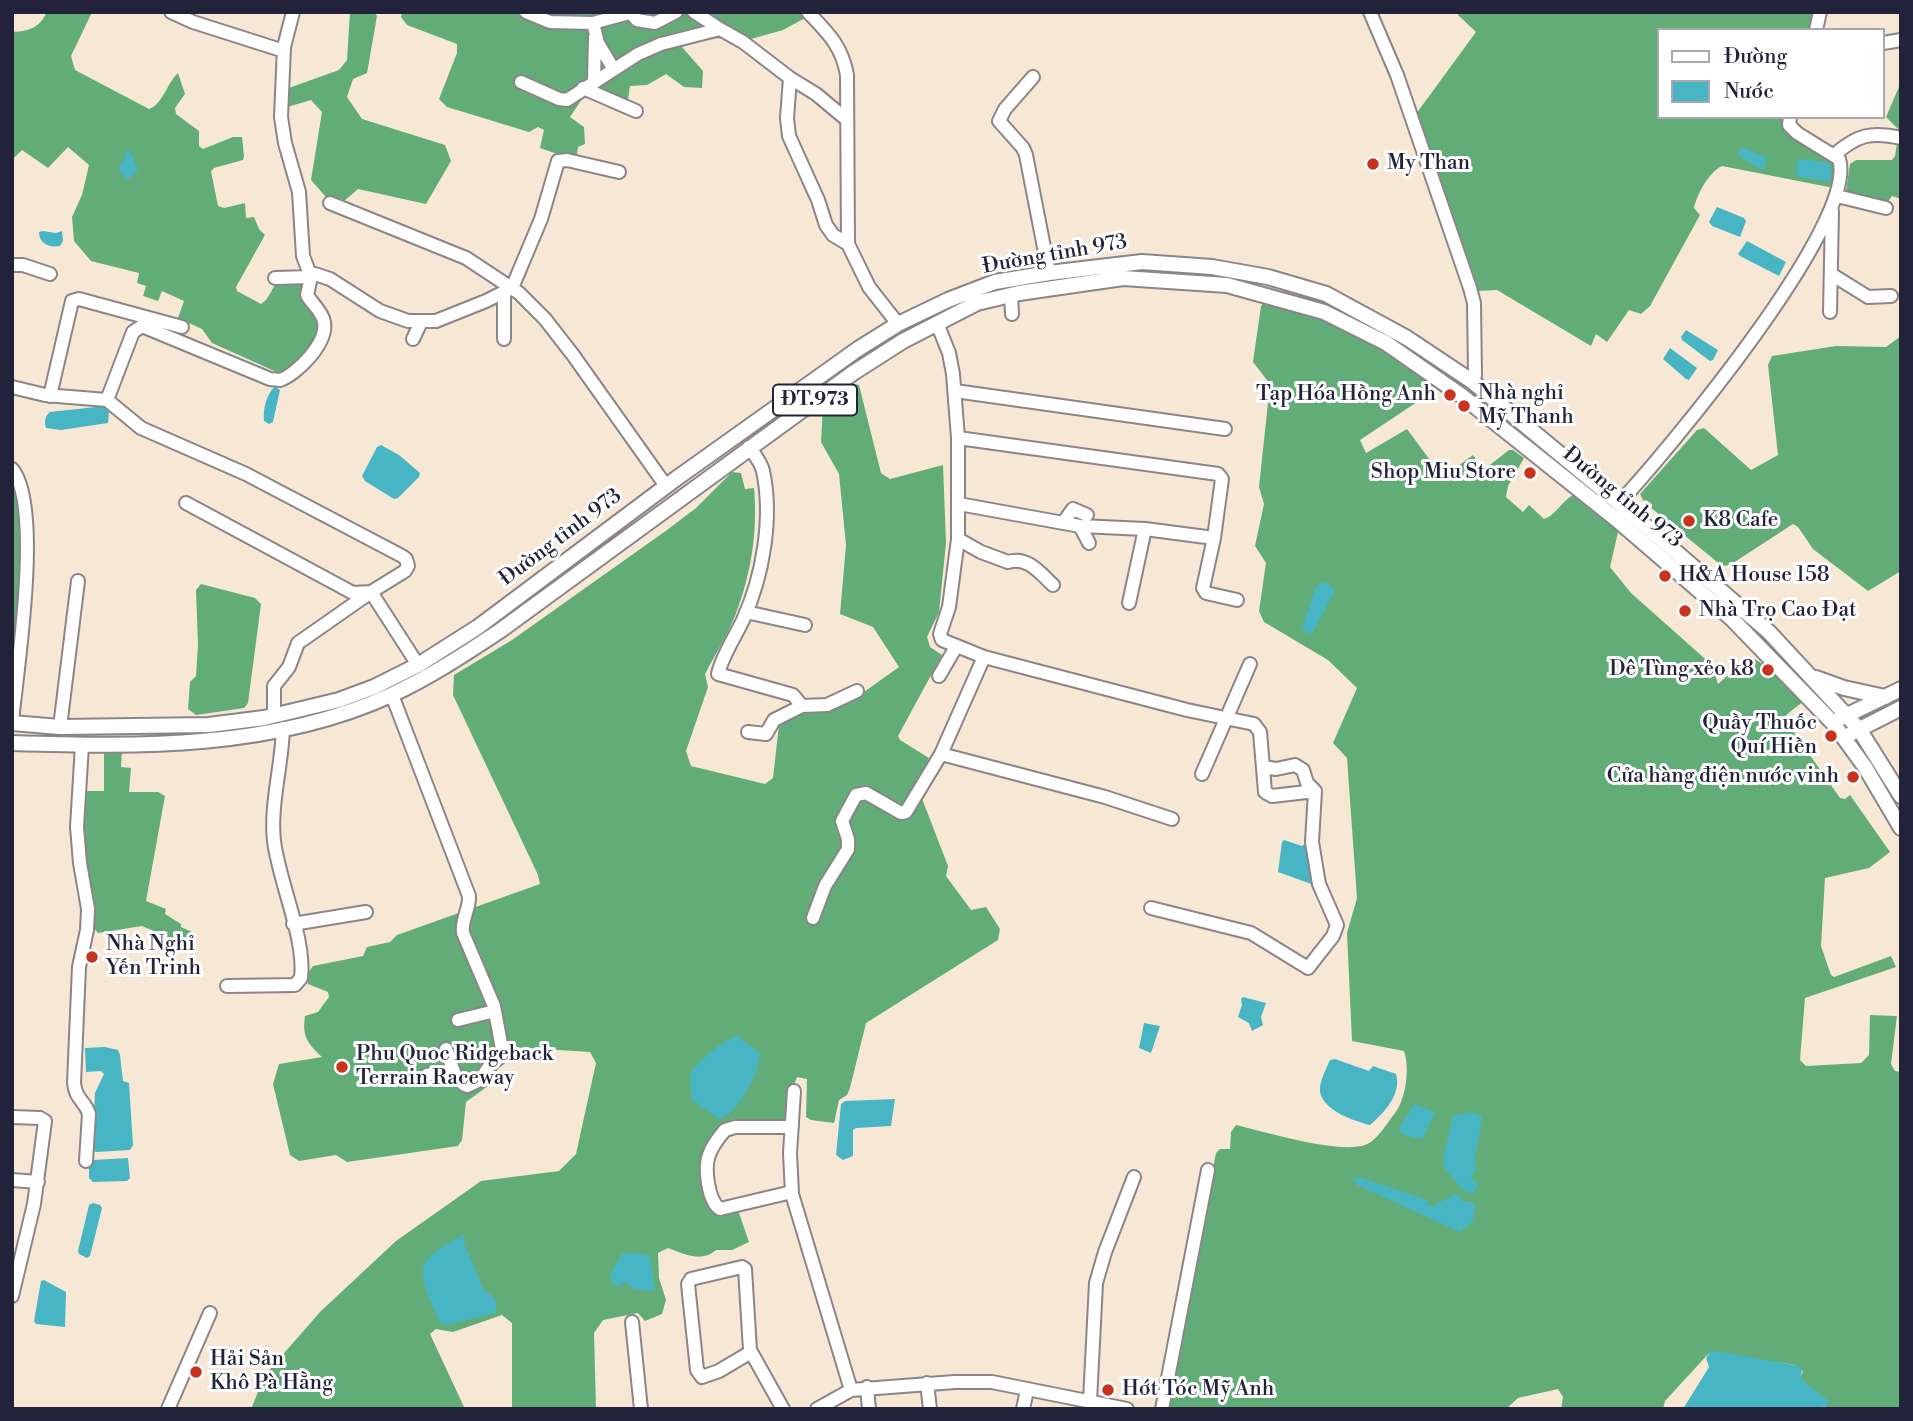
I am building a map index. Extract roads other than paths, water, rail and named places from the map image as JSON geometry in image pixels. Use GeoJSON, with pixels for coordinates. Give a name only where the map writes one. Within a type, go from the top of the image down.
{"type":"FeatureCollection","features":[{"type":"Feature","properties":{"kind":"main road","name":"Đường tỉnh 973"},"geometry":{"type":"LineString","coordinates":[[12,722],[60,727],[209,725],[274,715],[339,700],[374,687],[418,665],[478,627],[666,485],[858,349],[898,324],[948,300],[995,282],[1049,272],[1142,262],[1212,267],[1268,277],[1326,294],[1407,338],[1473,382],[1620,510],[1833,723],[1845,737],[1901,828]]}},
{"type":"Feature","properties":{"kind":"main road","name":"Đường tỉnh 973"},"geometry":{"type":"LineString","coordinates":[[12,744],[188,743],[250,737],[321,720],[392,695],[441,669],[501,630],[853,373],[937,323],[977,303],[1061,286],[1123,278],[1227,285],[1324,312],[1365,331],[1408,357],[1620,510]]}},
{"type":"Feature","properties":{"kind":"main road"},"geometry":{"type":"LineString","coordinates":[[1462,396],[1473,382]]}},
{"type":"Feature","properties":{"kind":"main road"},"geometry":{"type":"LineString","coordinates":[[738,435],[749,447]]}},
{"type":"Feature","properties":{"kind":"main road","name":"Đường tỉnh 973"},"geometry":{"type":"LineString","coordinates":[[1647,536],[1741,607],[1811,676],[1859,729],[1901,796]]}},
{"type":"Feature","properties":{"kind":"main road","name":"ĐT.973"},"geometry":{"type":"LineString","coordinates":[[1811,676],[1844,688],[1885,697]]}},
{"type":"Feature","properties":{"kind":"main road"},"geometry":{"type":"LineString","coordinates":[[1833,723],[1901,689]]}},
{"type":"Feature","properties":{"kind":"main road"},"geometry":{"type":"LineString","coordinates":[[1845,737],[1901,708]]}},
{"type":"Feature","properties":{"kind":"street"},"geometry":{"type":"LineString","coordinates":[[171,12],[193,22],[284,51]]}},
{"type":"Feature","properties":{"kind":"street"},"geometry":{"type":"LineString","coordinates":[[107,400],[133,332],[142,326],[270,379],[280,380],[289,377],[305,363],[324,334],[324,321],[307,295],[312,277],[303,256],[297,180],[282,129],[284,51],[293,12]]}},
{"type":"Feature","properties":{"kind":"street"},"geometry":{"type":"LineString","coordinates":[[526,12],[550,22],[594,28],[608,17],[632,13],[637,20],[655,23],[676,12]]}},
{"type":"Feature","properties":{"kind":"street"},"geometry":{"type":"LineString","coordinates":[[694,12],[743,42],[846,119]]}},
{"type":"Feature","properties":{"kind":"street"},"geometry":{"type":"LineString","coordinates":[[808,12],[831,37],[844,59],[847,75],[848,244],[869,287],[898,324]]}},
{"type":"Feature","properties":{"kind":"street"},"geometry":{"type":"LineString","coordinates":[[1370,12],[1397,75],[1470,288],[1474,303],[1473,382]]}},
{"type":"Feature","properties":{"kind":"street"},"geometry":{"type":"LineString","coordinates":[[660,21],[664,43]]}},
{"type":"Feature","properties":{"kind":"street"},"geometry":{"type":"LineString","coordinates":[[594,28],[613,68]]}},
{"type":"Feature","properties":{"kind":"street"},"geometry":{"type":"LineString","coordinates":[[589,85],[594,28]]}},
{"type":"Feature","properties":{"kind":"street"},"geometry":{"type":"LineString","coordinates":[[521,82],[567,100],[638,54],[664,43],[720,29]]}},
{"type":"Feature","properties":{"kind":"street"},"geometry":{"type":"LineString","coordinates":[[1033,76],[999,119],[1026,155],[1049,272]]}},
{"type":"Feature","properties":{"kind":"street"},"geometry":{"type":"LineString","coordinates":[[790,78],[787,118],[789,136],[818,200],[826,225],[833,234],[848,244]]}},
{"type":"Feature","properties":{"kind":"street"},"geometry":{"type":"LineString","coordinates":[[589,85],[636,111]]}},
{"type":"Feature","properties":{"kind":"street"},"geometry":{"type":"LineString","coordinates":[[1790,119],[1789,125],[1797,133],[1834,155],[1841,164],[1835,202],[1829,312]]}},
{"type":"Feature","properties":{"kind":"street"},"geometry":{"type":"LineString","coordinates":[[1834,155],[1859,137],[1878,134],[1901,138]]}},
{"type":"Feature","properties":{"kind":"street"},"geometry":{"type":"LineString","coordinates":[[504,339],[508,290],[541,219],[558,161],[567,160],[619,172]]}},
{"type":"Feature","properties":{"kind":"street"},"geometry":{"type":"LineString","coordinates":[[1835,202],[1886,208]]}},
{"type":"Feature","properties":{"kind":"street"},"geometry":{"type":"LineString","coordinates":[[1620,510],[1766,321],[1786,292],[1835,202]]}},
{"type":"Feature","properties":{"kind":"street"},"geometry":{"type":"LineString","coordinates":[[330,203],[457,254],[545,319],[666,485]]}},
{"type":"Feature","properties":{"kind":"street"},"geometry":{"type":"LineString","coordinates":[[12,265],[23,265],[50,274]]}},
{"type":"Feature","properties":{"kind":"street"},"geometry":{"type":"LineString","coordinates":[[275,278],[312,277],[316,274],[324,276],[380,311],[408,321],[421,322],[436,321],[508,290]]}},
{"type":"Feature","properties":{"kind":"street"},"geometry":{"type":"LineString","coordinates":[[1831,274],[1868,297],[1891,296]]}},
{"type":"Feature","properties":{"kind":"street"},"geometry":{"type":"LineString","coordinates":[[1011,295],[1012,314]]}},
{"type":"Feature","properties":{"kind":"street"},"geometry":{"type":"LineString","coordinates":[[50,396],[70,306],[75,300],[182,327]]}},
{"type":"Feature","properties":{"kind":"street"},"geometry":{"type":"LineString","coordinates":[[413,339],[421,322]]}},
{"type":"Feature","properties":{"kind":"street"},"geometry":{"type":"LineString","coordinates":[[937,323],[949,353],[958,438],[958,539],[949,607],[940,634],[944,642],[984,657],[1254,724],[1258,727],[1267,795],[1315,791]]}},
{"type":"Feature","properties":{"kind":"street"},"geometry":{"type":"LineString","coordinates":[[12,387],[50,396],[107,400],[141,428],[246,474],[407,559],[408,566],[405,571],[298,643],[289,667],[274,686],[274,715]]}},
{"type":"Feature","properties":{"kind":"street"},"geometry":{"type":"LineString","coordinates":[[955,391],[1225,429]]}},
{"type":"Feature","properties":{"kind":"street"},"geometry":{"type":"LineString","coordinates":[[958,438],[1218,474],[1222,479],[1214,538],[1203,588],[1206,593],[1237,600]]}},
{"type":"Feature","properties":{"kind":"street"},"geometry":{"type":"LineString","coordinates":[[749,447],[762,468],[766,516],[760,562],[747,612],[718,674],[793,695],[802,706]]}},
{"type":"Feature","properties":{"kind":"street"},"geometry":{"type":"LineString","coordinates":[[12,469],[22,489],[26,530],[26,576],[12,722]]}},
{"type":"Feature","properties":{"kind":"street"},"geometry":{"type":"LineString","coordinates":[[186,503],[353,593],[371,592]]}},
{"type":"Feature","properties":{"kind":"street"},"geometry":{"type":"LineString","coordinates":[[959,504],[1063,523],[1083,520],[1214,538]]}},
{"type":"Feature","properties":{"kind":"street"},"geometry":{"type":"LineString","coordinates":[[1083,520],[1089,543]]}},
{"type":"Feature","properties":{"kind":"street"},"geometry":{"type":"LineString","coordinates":[[1129,603],[1145,529]]}},
{"type":"Feature","properties":{"kind":"street"},"geometry":{"type":"LineString","coordinates":[[958,539],[981,552],[1008,562],[1016,559],[1026,562],[1053,585]]}},
{"type":"Feature","properties":{"kind":"street"},"geometry":{"type":"LineString","coordinates":[[60,727],[78,581]]}},
{"type":"Feature","properties":{"kind":"street"},"geometry":{"type":"LineString","coordinates":[[371,592],[418,665]]}},
{"type":"Feature","properties":{"kind":"street"},"geometry":{"type":"LineString","coordinates":[[747,612],[805,625]]}},
{"type":"Feature","properties":{"kind":"street"},"geometry":{"type":"LineString","coordinates":[[939,676],[956,647]]}},
{"type":"Feature","properties":{"kind":"street"},"geometry":{"type":"LineString","coordinates":[[813,918],[825,886],[848,849],[842,821],[856,795],[866,793],[901,813],[906,812],[941,754],[984,657]]}},
{"type":"Feature","properties":{"kind":"street"},"geometry":{"type":"LineString","coordinates":[[1202,774],[1250,664]]}},
{"type":"Feature","properties":{"kind":"street"},"geometry":{"type":"LineString","coordinates":[[748,732],[766,734],[774,720],[802,706],[827,705],[857,691]]}},
{"type":"Feature","properties":{"kind":"street"},"geometry":{"type":"LineString","coordinates":[[392,695],[469,896],[462,921],[463,933],[495,1011],[502,1049],[499,1058],[490,1065],[480,1080],[467,1086],[462,1085],[453,1070],[446,1049]]}},
{"type":"Feature","properties":{"kind":"street"},"geometry":{"type":"LineString","coordinates":[[227,986],[298,984],[301,978],[302,960],[274,843],[273,823],[283,729]]}},
{"type":"Feature","properties":{"kind":"street"},"geometry":{"type":"LineString","coordinates":[[82,745],[77,827],[88,909],[87,930],[79,967],[74,1083],[77,1096],[89,1114],[86,1161]]}},
{"type":"Feature","properties":{"kind":"street"},"geometry":{"type":"LineString","coordinates":[[941,754],[1105,797],[1172,818]]}},
{"type":"Feature","properties":{"kind":"street"},"geometry":{"type":"LineString","coordinates":[[1151,908],[1251,933],[1308,968],[1334,936],[1337,925],[1319,884],[1312,842],[1315,791],[1307,783],[1303,770],[1295,765],[1276,769],[1263,766]]}},
{"type":"Feature","properties":{"kind":"street"},"geometry":{"type":"LineString","coordinates":[[293,924],[366,912]]}},
{"type":"Feature","properties":{"kind":"street"},"geometry":{"type":"LineString","coordinates":[[458,1020],[495,1011]]}},
{"type":"Feature","properties":{"kind":"street"},"geometry":{"type":"LineString","coordinates":[[427,1075],[453,1070]]}},
{"type":"Feature","properties":{"kind":"street"},"geometry":{"type":"LineString","coordinates":[[794,1091],[790,1153],[792,1192],[851,1390]]}},
{"type":"Feature","properties":{"kind":"street"},"geometry":{"type":"LineString","coordinates":[[12,1117],[40,1118],[45,1121],[38,1182],[18,1245],[12,1296]]}},
{"type":"Feature","properties":{"kind":"street"},"geometry":{"type":"LineString","coordinates":[[792,1127],[736,1127],[724,1130],[707,1159],[710,1195],[713,1203],[720,1209],[792,1192]]}},
{"type":"Feature","properties":{"kind":"street"},"geometry":{"type":"LineString","coordinates":[[1162,1409],[1208,1170]]}},
{"type":"Feature","properties":{"kind":"street"},"geometry":{"type":"LineString","coordinates":[[1090,1401],[1097,1283],[1105,1252],[1134,1177]]}},
{"type":"Feature","properties":{"kind":"street"},"geometry":{"type":"LineString","coordinates":[[12,1181],[38,1182]]}},
{"type":"Feature","properties":{"kind":"street"},"geometry":{"type":"LineString","coordinates":[[751,1352],[711,1375],[702,1377],[699,1374],[688,1284],[691,1279],[742,1267],[745,1269],[751,1352],[783,1409]]}},
{"type":"Feature","properties":{"kind":"street"},"geometry":{"type":"LineString","coordinates":[[168,1409],[210,1312]]}},
{"type":"Feature","properties":{"kind":"street"},"geometry":{"type":"LineString","coordinates":[[632,1322],[641,1409]]}},
{"type":"Feature","properties":{"kind":"street"},"geometry":{"type":"LineString","coordinates":[[817,1409],[851,1390],[867,1387],[992,1382],[1127,1409]]}},
{"type":"Feature","properties":{"kind":"street"},"geometry":{"type":"LineString","coordinates":[[927,1383],[930,1409]]}},
{"type":"Feature","properties":{"kind":"street"},"geometry":{"type":"LineString","coordinates":[[867,1387],[869,1409]]}},
{"type":"Feature","properties":{"kind":"street"},"geometry":{"type":"LineString","coordinates":[[1023,1409],[1027,1390]]}},
{"type":"Feature","properties":{"kind":"water"},"geometry":{"type":"Polygon","coordinates":[[[1742,147],[1767,158],[1763,170],[1740,157],[1738,154],[1742,147]]]}},
{"type":"Feature","properties":{"kind":"water"},"geometry":{"type":"Polygon","coordinates":[[[130,151],[138,171],[127,180],[120,172],[120,164],[124,162],[125,152],[130,151]]]}},
{"type":"Feature","properties":{"kind":"water"},"geometry":{"type":"Polygon","coordinates":[[[1798,160],[1830,163],[1831,179],[1829,181],[1796,175],[1798,160]]]}},
{"type":"Feature","properties":{"kind":"water"},"geometry":{"type":"Polygon","coordinates":[[[1717,207],[1744,218],[1746,221],[1740,237],[1712,226],[1709,222],[1717,207]]]}},
{"type":"Feature","properties":{"kind":"water"},"geometry":{"type":"Polygon","coordinates":[[[62,231],[63,241],[60,246],[49,246],[43,242],[39,232],[62,231]]]}},
{"type":"Feature","properties":{"kind":"water"},"geometry":{"type":"Polygon","coordinates":[[[1747,241],[1786,262],[1779,276],[1738,254],[1747,241]]]}},
{"type":"Feature","properties":{"kind":"water"},"geometry":{"type":"Polygon","coordinates":[[[1686,330],[1718,350],[1713,360],[1710,361],[1682,340],[1686,330]]]}},
{"type":"Feature","properties":{"kind":"water"},"geometry":{"type":"Polygon","coordinates":[[[1670,348],[1697,368],[1689,380],[1663,359],[1670,348]]]}},
{"type":"Feature","properties":{"kind":"water"},"geometry":{"type":"Polygon","coordinates":[[[275,386],[280,390],[273,422],[269,424],[264,421],[265,407],[275,386]]]}},
{"type":"Feature","properties":{"kind":"water"},"geometry":{"type":"Polygon","coordinates":[[[105,406],[109,412],[108,423],[61,430],[46,428],[45,419],[50,412],[105,406]]]}},
{"type":"Feature","properties":{"kind":"water"},"geometry":{"type":"Polygon","coordinates":[[[381,445],[399,455],[420,473],[398,498],[394,499],[365,481],[362,476],[377,447],[381,445]]]}},
{"type":"Feature","properties":{"kind":"water"},"geometry":{"type":"Polygon","coordinates":[[[1326,582],[1335,590],[1313,632],[1308,634],[1302,627],[1317,585],[1326,582]]]}},
{"type":"Feature","properties":{"kind":"water"},"geometry":{"type":"Polygon","coordinates":[[[1284,840],[1302,846],[1308,841],[1314,885],[1278,872],[1284,840]]]}},
{"type":"Feature","properties":{"kind":"water"},"geometry":{"type":"Polygon","coordinates":[[[1243,997],[1266,1003],[1261,1017],[1263,1025],[1252,1031],[1249,1023],[1238,1017],[1243,997]]]}},
{"type":"Feature","properties":{"kind":"water"},"geometry":{"type":"Polygon","coordinates":[[[1144,1023],[1160,1026],[1151,1053],[1139,1048],[1144,1023]]]}},
{"type":"Feature","properties":{"kind":"water"},"geometry":{"type":"Polygon","coordinates":[[[737,1036],[760,1053],[759,1061],[747,1091],[733,1110],[719,1119],[692,1100],[690,1074],[711,1052],[737,1036]]]}},
{"type":"Feature","properties":{"kind":"water"},"geometry":{"type":"Polygon","coordinates":[[[105,1047],[118,1050],[123,1081],[129,1083],[133,1145],[130,1150],[92,1150],[95,1093],[104,1074],[101,1071],[86,1072],[85,1048],[105,1047]]]}},
{"type":"Feature","properties":{"kind":"water"},"geometry":{"type":"Polygon","coordinates":[[[1335,1059],[1369,1071],[1373,1066],[1396,1074],[1394,1096],[1386,1109],[1370,1125],[1333,1110],[1323,1099],[1320,1092],[1322,1080],[1330,1060],[1335,1059]]]}},
{"type":"Feature","properties":{"kind":"water"},"geometry":{"type":"Polygon","coordinates":[[[895,1099],[891,1126],[856,1128],[853,1130],[853,1156],[843,1160],[836,1155],[841,1104],[845,1101],[895,1099]]]}},
{"type":"Feature","properties":{"kind":"water"},"geometry":{"type":"Polygon","coordinates":[[[1414,1104],[1435,1112],[1423,1138],[1401,1133],[1399,1128],[1414,1104]]]}},
{"type":"Feature","properties":{"kind":"water"},"geometry":{"type":"Polygon","coordinates":[[[1470,1112],[1481,1116],[1482,1120],[1475,1157],[1476,1170],[1471,1179],[1478,1183],[1472,1194],[1463,1190],[1444,1168],[1443,1159],[1453,1116],[1470,1112]]]}},
{"type":"Feature","properties":{"kind":"water"},"geometry":{"type":"Polygon","coordinates":[[[128,1158],[130,1178],[127,1181],[93,1182],[89,1178],[89,1164],[93,1160],[128,1158]]]}},
{"type":"Feature","properties":{"kind":"water"},"geometry":{"type":"Polygon","coordinates":[[[1359,1177],[1428,1200],[1427,1206],[1435,1205],[1457,1193],[1464,1202],[1471,1201],[1475,1205],[1473,1221],[1460,1232],[1357,1185],[1354,1178],[1359,1177]]]}},
{"type":"Feature","properties":{"kind":"water"},"geometry":{"type":"Polygon","coordinates":[[[93,1203],[102,1208],[90,1256],[87,1258],[78,1251],[89,1205],[93,1203]]]}},
{"type":"Feature","properties":{"kind":"water"},"geometry":{"type":"Polygon","coordinates":[[[462,1235],[483,1288],[495,1299],[497,1308],[495,1313],[446,1325],[440,1323],[427,1292],[423,1268],[433,1253],[462,1235]]]}},
{"type":"Feature","properties":{"kind":"water"},"geometry":{"type":"Polygon","coordinates":[[[623,1253],[645,1254],[650,1258],[655,1289],[653,1291],[634,1289],[625,1282],[618,1287],[611,1280],[611,1272],[623,1253]]]}},
{"type":"Feature","properties":{"kind":"water"},"geometry":{"type":"Polygon","coordinates":[[[44,1280],[66,1292],[65,1327],[36,1324],[34,1321],[41,1281],[44,1280]]]}},
{"type":"Feature","properties":{"kind":"water"},"geometry":{"type":"Polygon","coordinates":[[[1710,1352],[1795,1365],[1802,1369],[1801,1379],[1829,1401],[1827,1406],[1810,1409],[1683,1409],[1709,1367],[1706,1358],[1710,1352]]]}},
{"type":"Feature","properties":{"kind":"place","name":"My Than"},"geometry":{"type":"Point","coordinates":[1373,164]}},
{"type":"Feature","properties":{"kind":"place","name":"Tạp Hóa Hồng Anh"},"geometry":{"type":"Point","coordinates":[1450,395]}},
{"type":"Feature","properties":{"kind":"place","name":"Nhà nghỉ Mỹ Thanh"},"geometry":{"type":"Point","coordinates":[1464,406]}},
{"type":"Feature","properties":{"kind":"place","name":"Shop Miu Store"},"geometry":{"type":"Point","coordinates":[1530,473]}},
{"type":"Feature","properties":{"kind":"place","name":"K8 Cafe"},"geometry":{"type":"Point","coordinates":[1689,521]}},
{"type":"Feature","properties":{"kind":"place","name":"H&A House 158"},"geometry":{"type":"Point","coordinates":[1665,576]}},
{"type":"Feature","properties":{"kind":"place","name":"Nhà Trọ Cao Đạt"},"geometry":{"type":"Point","coordinates":[1685,611]}},
{"type":"Feature","properties":{"kind":"place","name":"Dê Tùng xẻo k8"},"geometry":{"type":"Point","coordinates":[1768,670]}},
{"type":"Feature","properties":{"kind":"place","name":"Quầy Thuốc Quí Hiền"},"geometry":{"type":"Point","coordinates":[1831,736]}},
{"type":"Feature","properties":{"kind":"place","name":"Cửa hàng điện nước vinh"},"geometry":{"type":"Point","coordinates":[1853,777]}},
{"type":"Feature","properties":{"kind":"place","name":"Nhà Nghỉ Yến Trinh"},"geometry":{"type":"Point","coordinates":[92,957]}},
{"type":"Feature","properties":{"kind":"place","name":"Phu Quoc Ridgeback Terrain Raceway"},"geometry":{"type":"Point","coordinates":[342,1067]}},
{"type":"Feature","properties":{"kind":"place","name":"Hải Sản Khô Pà Hằng"},"geometry":{"type":"Point","coordinates":[196,1372]}},
{"type":"Feature","properties":{"kind":"place","name":"Hớt Tóc Mỹ Anh"},"geometry":{"type":"Point","coordinates":[1108,1390]}}]}
